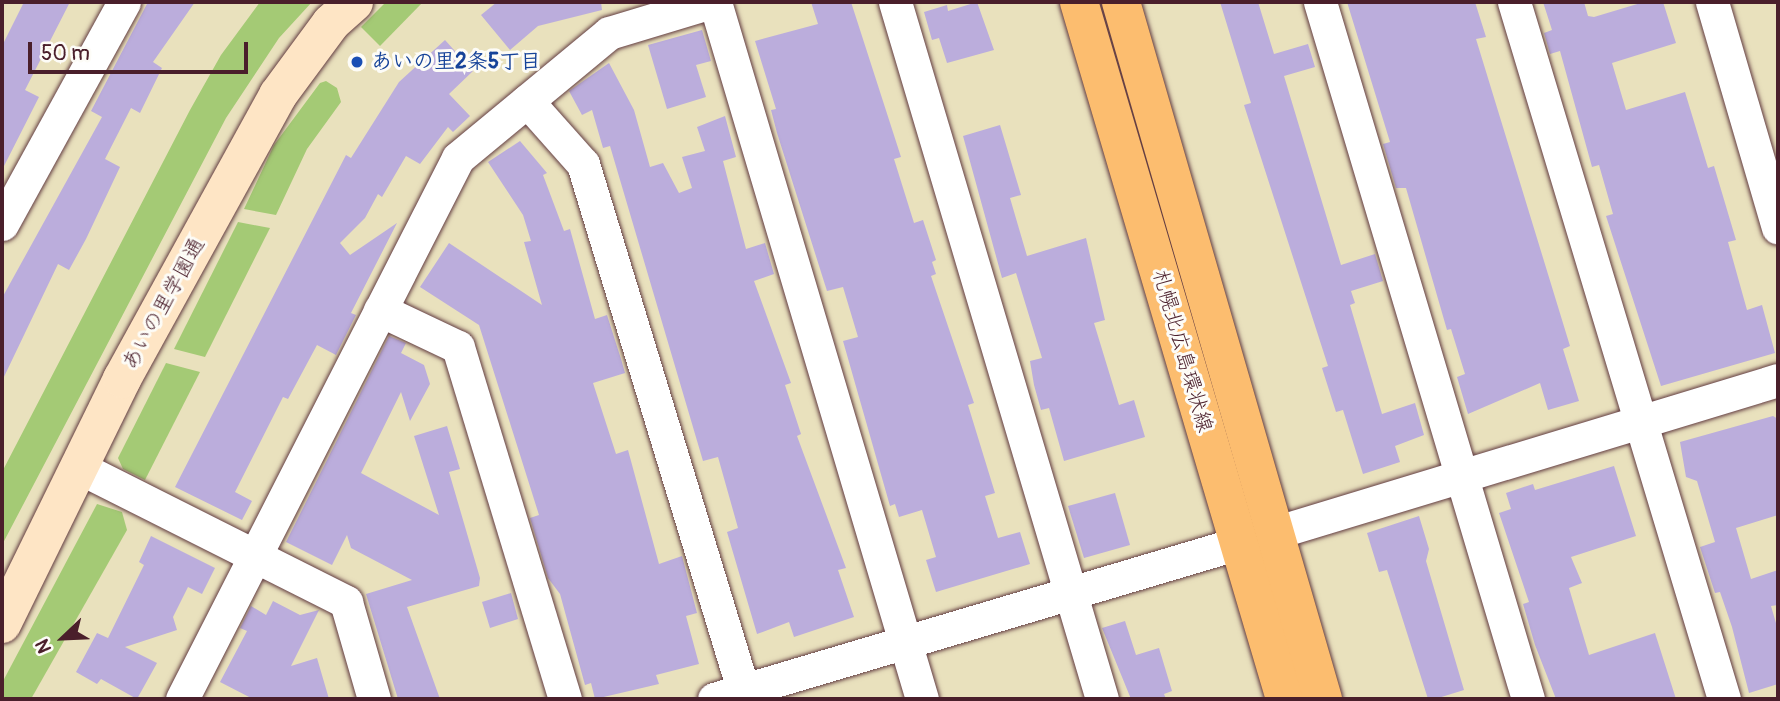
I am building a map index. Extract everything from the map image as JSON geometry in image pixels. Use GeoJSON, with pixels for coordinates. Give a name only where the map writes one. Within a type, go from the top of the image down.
{"type":"FeatureCollection","features":[{"type":"Feature","properties":{"kind":"main road","name":"札幌北広島環状線"},"geometry":{"type":"LineString","coordinates":[[1079,2],[1256,538],[1323,699]]}},
{"type":"Feature","properties":{"kind":"main road","name":"札幌北広島環状線"},"geometry":{"type":"LineString","coordinates":[[1121,2],[1256,538],[1286,699]]}},
{"type":"Feature","properties":{"kind":"street"},"geometry":{"type":"LineString","coordinates":[[2,224],[124,2]]}},
{"type":"Feature","properties":{"kind":"street","name":"あいの里学園通"},"geometry":{"type":"LineString","coordinates":[[2,624],[122,379],[278,95],[331,23],[354,2]]}},
{"type":"Feature","properties":{"kind":"street"},"geometry":{"type":"LineString","coordinates":[[182,699],[458,158],[609,33],[713,2],[922,699]]}},
{"type":"Feature","properties":{"kind":"street"},"geometry":{"type":"LineString","coordinates":[[895,2],[1102,699]]}},
{"type":"Feature","properties":{"kind":"street"},"geometry":{"type":"LineString","coordinates":[[1320,2],[1528,699]]}},
{"type":"Feature","properties":{"kind":"street"},"geometry":{"type":"LineString","coordinates":[[1514,2],[1724,699]]}},
{"type":"Feature","properties":{"kind":"street"},"geometry":{"type":"LineString","coordinates":[[1712,2],[1778,228]]}},
{"type":"Feature","properties":{"kind":"street"},"geometry":{"type":"LineString","coordinates":[[527,101],[583,164],[734,696],[1071,596],[1460,474],[1778,380]]}},
{"type":"Feature","properties":{"kind":"street"},"geometry":{"type":"LineString","coordinates":[[380,310],[458,348],[565,699]]}},
{"type":"Feature","properties":{"kind":"street"},"geometry":{"type":"LineString","coordinates":[[80,468],[346,602],[374,699]]}},
{"type":"Feature","properties":{"kind":"green space"},"geometry":{"type":"Polygon","coordinates":[[[260,2],[312,2],[279,38],[226,118],[2,545],[2,472],[190,110],[221,55],[260,2]]]}},
{"type":"Feature","properties":{"kind":"green space"},"geometry":{"type":"Polygon","coordinates":[[[386,2],[423,2],[380,46],[361,27],[386,2]]]}},
{"type":"Feature","properties":{"kind":"green space"},"geometry":{"type":"Polygon","coordinates":[[[326,81],[337,88],[341,102],[307,149],[276,215],[244,209],[274,145],[320,83],[326,81]]]}},
{"type":"Feature","properties":{"kind":"green space"},"geometry":{"type":"Polygon","coordinates":[[[238,222],[270,228],[205,357],[174,349],[238,222]]]}},
{"type":"Feature","properties":{"kind":"green space"},"geometry":{"type":"Polygon","coordinates":[[[166,363],[200,372],[145,480],[123,469],[118,458],[166,363]]]}},
{"type":"Feature","properties":{"kind":"green space"},"geometry":{"type":"Polygon","coordinates":[[[97,504],[122,512],[127,530],[31,699],[2,699],[2,683],[97,504]]]}},
{"type":"Feature","properties":{"kind":"building"},"geometry":{"type":"Polygon","coordinates":[[[24,2],[70,2],[25,90],[39,97],[2,170],[2,46],[24,2]]]}},
{"type":"Feature","properties":{"kind":"building"},"geometry":{"type":"Polygon","coordinates":[[[148,2],[195,2],[153,62],[162,68],[140,113],[131,108],[105,159],[120,167],[86,239],[69,270],[58,264],[2,381],[2,298],[102,117],[91,111],[148,2]]]}},
{"type":"Feature","properties":{"kind":"building"},"geometry":{"type":"Polygon","coordinates":[[[497,2],[601,2],[602,10],[538,26],[510,50],[481,15],[497,2]]]}},
{"type":"Feature","properties":{"kind":"building"},"geometry":{"type":"Polygon","coordinates":[[[811,2],[851,2],[901,157],[894,159],[914,223],[923,220],[936,260],[932,262],[936,274],[931,276],[974,403],[968,405],[995,493],[985,496],[998,538],[1020,532],[1030,564],[936,592],[926,560],[936,557],[922,510],[899,517],[895,504],[890,506],[843,341],[858,337],[843,287],[827,291],[777,133],[771,110],[776,109],[755,41],[818,24],[811,2]]]}},
{"type":"Feature","properties":{"kind":"building"},"geometry":{"type":"Polygon","coordinates":[[[977,2],[994,50],[947,63],[939,38],[932,40],[924,12],[947,5],[948,11],[977,2]]]}},
{"type":"Feature","properties":{"kind":"building"},"geometry":{"type":"Polygon","coordinates":[[[1220,2],[1258,2],[1274,54],[1308,44],[1315,67],[1284,76],[1341,265],[1375,254],[1383,281],[1351,291],[1355,303],[1350,305],[1382,414],[1415,403],[1424,435],[1395,446],[1400,462],[1363,474],[1343,410],[1336,412],[1322,368],[1328,366],[1244,105],[1251,103],[1220,2]]]}},
{"type":"Feature","properties":{"kind":"building"},"geometry":{"type":"Polygon","coordinates":[[[1347,2],[1475,2],[1486,37],[1476,39],[1570,346],[1563,349],[1579,401],[1548,410],[1540,383],[1468,414],[1457,377],[1465,374],[1451,329],[1447,330],[1406,188],[1396,188],[1383,144],[1390,142],[1347,2]]]}},
{"type":"Feature","properties":{"kind":"building"},"geometry":{"type":"Polygon","coordinates":[[[1543,2],[1584,2],[1588,16],[1594,17],[1644,2],[1663,2],[1676,43],[1612,63],[1626,110],[1685,92],[1708,168],[1714,166],[1736,240],[1728,242],[1747,310],[1762,305],[1775,353],[1661,386],[1606,216],[1613,214],[1599,165],[1592,167],[1560,51],[1550,54],[1544,33],[1552,30],[1543,2]]]}},
{"type":"Feature","properties":{"kind":"building"},"geometry":{"type":"Polygon","coordinates":[[[702,30],[711,61],[696,65],[706,97],[667,109],[648,45],[702,30]]]}},
{"type":"Feature","properties":{"kind":"building"},"geometry":{"type":"Polygon","coordinates":[[[445,40],[473,71],[449,94],[470,116],[453,132],[448,127],[420,164],[406,156],[382,197],[378,194],[365,218],[340,243],[350,255],[397,223],[351,313],[356,315],[336,355],[317,345],[288,399],[283,397],[235,492],[252,501],[242,520],[175,487],[346,155],[351,158],[399,82],[445,40]]]}},
{"type":"Feature","properties":{"kind":"building"},"geometry":{"type":"Polygon","coordinates":[[[609,63],[634,110],[650,167],[663,163],[679,193],[692,188],[682,157],[705,151],[697,127],[725,116],[736,157],[723,161],[746,249],[765,243],[774,274],[754,281],[791,383],[785,385],[801,434],[797,436],[846,568],[838,570],[854,617],[794,637],[789,622],[757,634],[727,532],[738,528],[718,457],[703,461],[610,146],[603,148],[592,110],[582,115],[569,91],[609,63]]]}},
{"type":"Feature","properties":{"kind":"building"},"geometry":{"type":"Polygon","coordinates":[[[1000,125],[1021,195],[1010,198],[1027,256],[1086,238],[1105,320],[1094,323],[1119,405],[1134,400],[1145,437],[1064,461],[1049,408],[1041,410],[1034,385],[1030,361],[1042,358],[1016,273],[1002,278],[963,136],[1000,125]]]}},
{"type":"Feature","properties":{"kind":"building"},"geometry":{"type":"Polygon","coordinates":[[[520,141],[547,173],[543,175],[564,231],[570,229],[595,319],[607,315],[625,373],[593,383],[616,454],[628,450],[659,564],[682,556],[697,613],[686,616],[699,664],[656,675],[659,684],[595,699],[591,683],[585,685],[560,594],[548,578],[530,518],[539,515],[479,325],[420,287],[449,243],[542,305],[524,242],[531,241],[523,215],[488,162],[520,141]]]}},
{"type":"Feature","properties":{"kind":"building"},"geometry":{"type":"Polygon","coordinates":[[[389,336],[406,343],[401,353],[424,365],[430,384],[410,421],[401,392],[361,473],[439,515],[414,436],[447,426],[460,469],[449,472],[480,578],[479,586],[407,607],[440,699],[398,699],[366,594],[412,580],[351,548],[347,535],[332,565],[286,542],[389,336]]]}},
{"type":"Feature","properties":{"kind":"building"},"geometry":{"type":"Polygon","coordinates":[[[1773,416],[1778,419],[1778,515],[1736,528],[1751,579],[1778,570],[1778,605],[1771,606],[1778,630],[1778,684],[1749,693],[1732,627],[1720,592],[1715,593],[1700,547],[1715,542],[1697,481],[1686,477],[1680,442],[1773,416]]]}},
{"type":"Feature","properties":{"kind":"building"},"geometry":{"type":"Polygon","coordinates":[[[1614,466],[1636,536],[1571,557],[1582,583],[1569,588],[1589,655],[1655,633],[1676,699],[1556,699],[1535,645],[1523,604],[1529,602],[1499,513],[1511,509],[1506,493],[1533,484],[1535,490],[1614,466]]]}},
{"type":"Feature","properties":{"kind":"building"},"geometry":{"type":"Polygon","coordinates":[[[1115,493],[1130,545],[1084,558],[1068,506],[1115,493]]]}},
{"type":"Feature","properties":{"kind":"building"},"geometry":{"type":"Polygon","coordinates":[[[1419,516],[1429,549],[1426,561],[1464,690],[1435,699],[1428,699],[1387,570],[1379,572],[1367,533],[1419,516]]]}},
{"type":"Feature","properties":{"kind":"building"},"geometry":{"type":"Polygon","coordinates":[[[151,536],[215,568],[202,594],[188,587],[173,617],[177,630],[125,647],[157,663],[137,699],[101,679],[97,684],[76,672],[97,633],[108,638],[144,565],[139,562],[151,536]]]}},
{"type":"Feature","properties":{"kind":"building"},"geometry":{"type":"Polygon","coordinates":[[[511,593],[518,619],[490,628],[482,602],[511,593]]]}},
{"type":"Feature","properties":{"kind":"building"},"geometry":{"type":"Polygon","coordinates":[[[273,601],[300,615],[319,610],[291,666],[317,658],[329,699],[253,699],[220,682],[247,631],[240,628],[251,606],[266,615],[273,601]]]}},
{"type":"Feature","properties":{"kind":"building"},"geometry":{"type":"Polygon","coordinates":[[[1125,621],[1136,655],[1159,648],[1172,691],[1164,694],[1166,699],[1131,699],[1102,628],[1125,621]]]}},
{"type":"Feature","properties":{"kind":"place","name":"あいの里2条5丁目"},"geometry":{"type":"Point","coordinates":[357,62]}}]}
